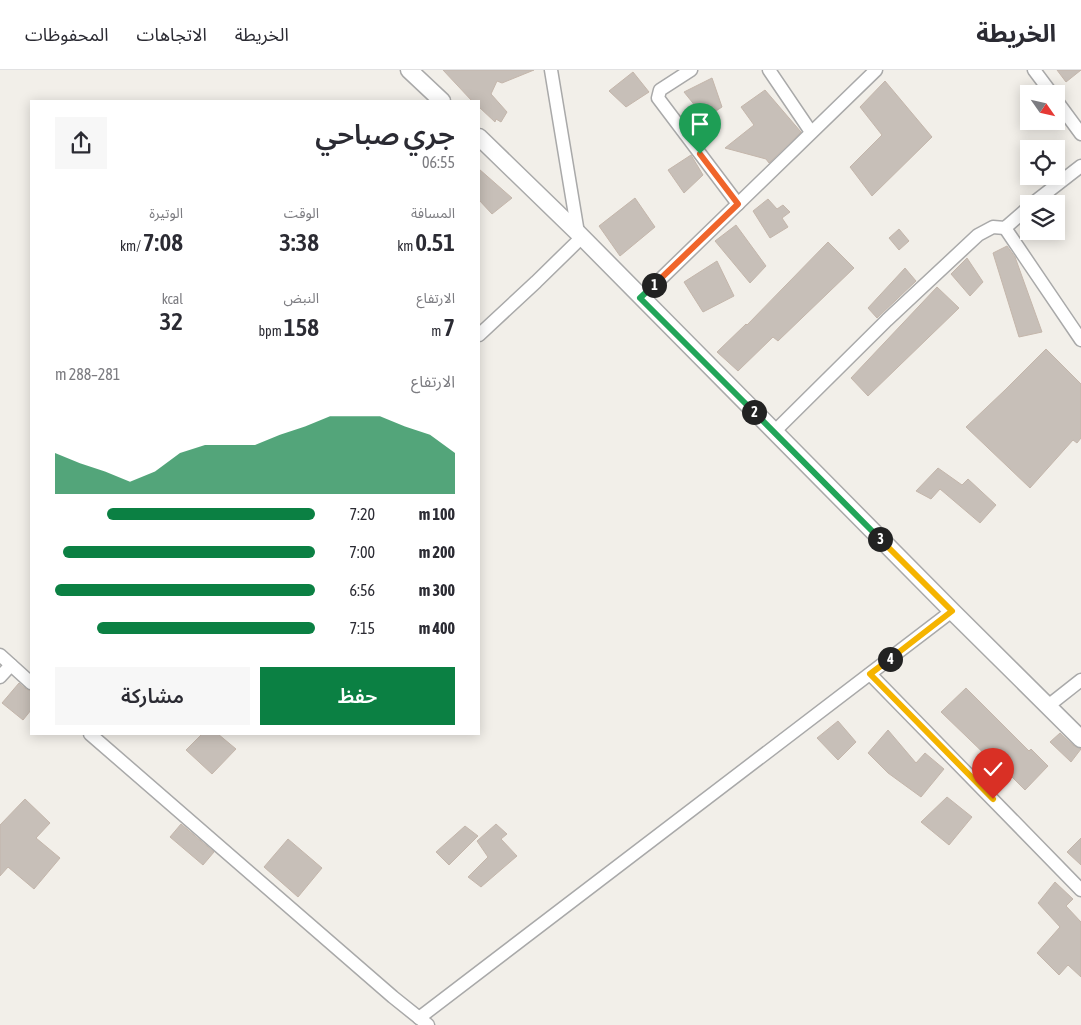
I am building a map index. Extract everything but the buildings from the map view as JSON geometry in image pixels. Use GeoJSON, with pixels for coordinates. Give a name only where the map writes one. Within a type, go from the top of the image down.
{"type":"FeatureCollection","features":[{"type":"Feature","properties":{"kind":"street"},"geometry":{"type":"LineString","coordinates":[[409,70],[441,100]]}},
{"type":"Feature","properties":{"kind":"street"},"geometry":{"type":"LineString","coordinates":[[551,70],[580,235]]}},
{"type":"Feature","properties":{"kind":"street"},"geometry":{"type":"LineString","coordinates":[[691,70],[660,90],[658,98],[738,204]]}},
{"type":"Feature","properties":{"kind":"street"},"geometry":{"type":"LineString","coordinates":[[770,70],[811,132]]}},
{"type":"Feature","properties":{"kind":"street"},"geometry":{"type":"LineString","coordinates":[[640,298],[876,70]]}},
{"type":"Feature","properties":{"kind":"street"},"geometry":{"type":"LineString","coordinates":[[1034,70],[1045,85]]}},
{"type":"Feature","properties":{"kind":"street"},"geometry":{"type":"LineString","coordinates":[[1065,112],[1081,134]]}},
{"type":"Feature","properties":{"kind":"street"},"geometry":{"type":"LineString","coordinates":[[480,138],[580,235],[640,298],[1081,739]]}},
{"type":"Feature","properties":{"kind":"street"},"geometry":{"type":"LineString","coordinates":[[1044,195],[1081,166]]}},
{"type":"Feature","properties":{"kind":"street"},"geometry":{"type":"LineString","coordinates":[[774,432],[887,320],[978,235],[994,227],[1005,228],[1020,215]]}},
{"type":"Feature","properties":{"kind":"street"},"geometry":{"type":"LineString","coordinates":[[1005,228],[1081,340]]}},
{"type":"Feature","properties":{"kind":"street"},"geometry":{"type":"LineString","coordinates":[[480,333],[536,282],[580,235]]}},
{"type":"Feature","properties":{"kind":"street"},"geometry":{"type":"LineString","coordinates":[[91,735],[424,1022],[952,611]]}},
{"type":"Feature","properties":{"kind":"street"},"geometry":{"type":"LineString","coordinates":[[0,655],[30,682]]}},
{"type":"Feature","properties":{"kind":"street"},"geometry":{"type":"LineString","coordinates":[[0,676],[11,665]]}},
{"type":"Feature","properties":{"kind":"street"},"geometry":{"type":"LineString","coordinates":[[870,674],[1081,890]]}},
{"type":"Feature","properties":{"kind":"street"},"geometry":{"type":"LineString","coordinates":[[1048,706],[1081,680]]}},
{"type":"Feature","properties":{"kind":"route"},"geometry":{"type":"LineString","coordinates":[[700,154],[738,204],[640,298],[952,611],[870,674],[993,799]]}}]}
